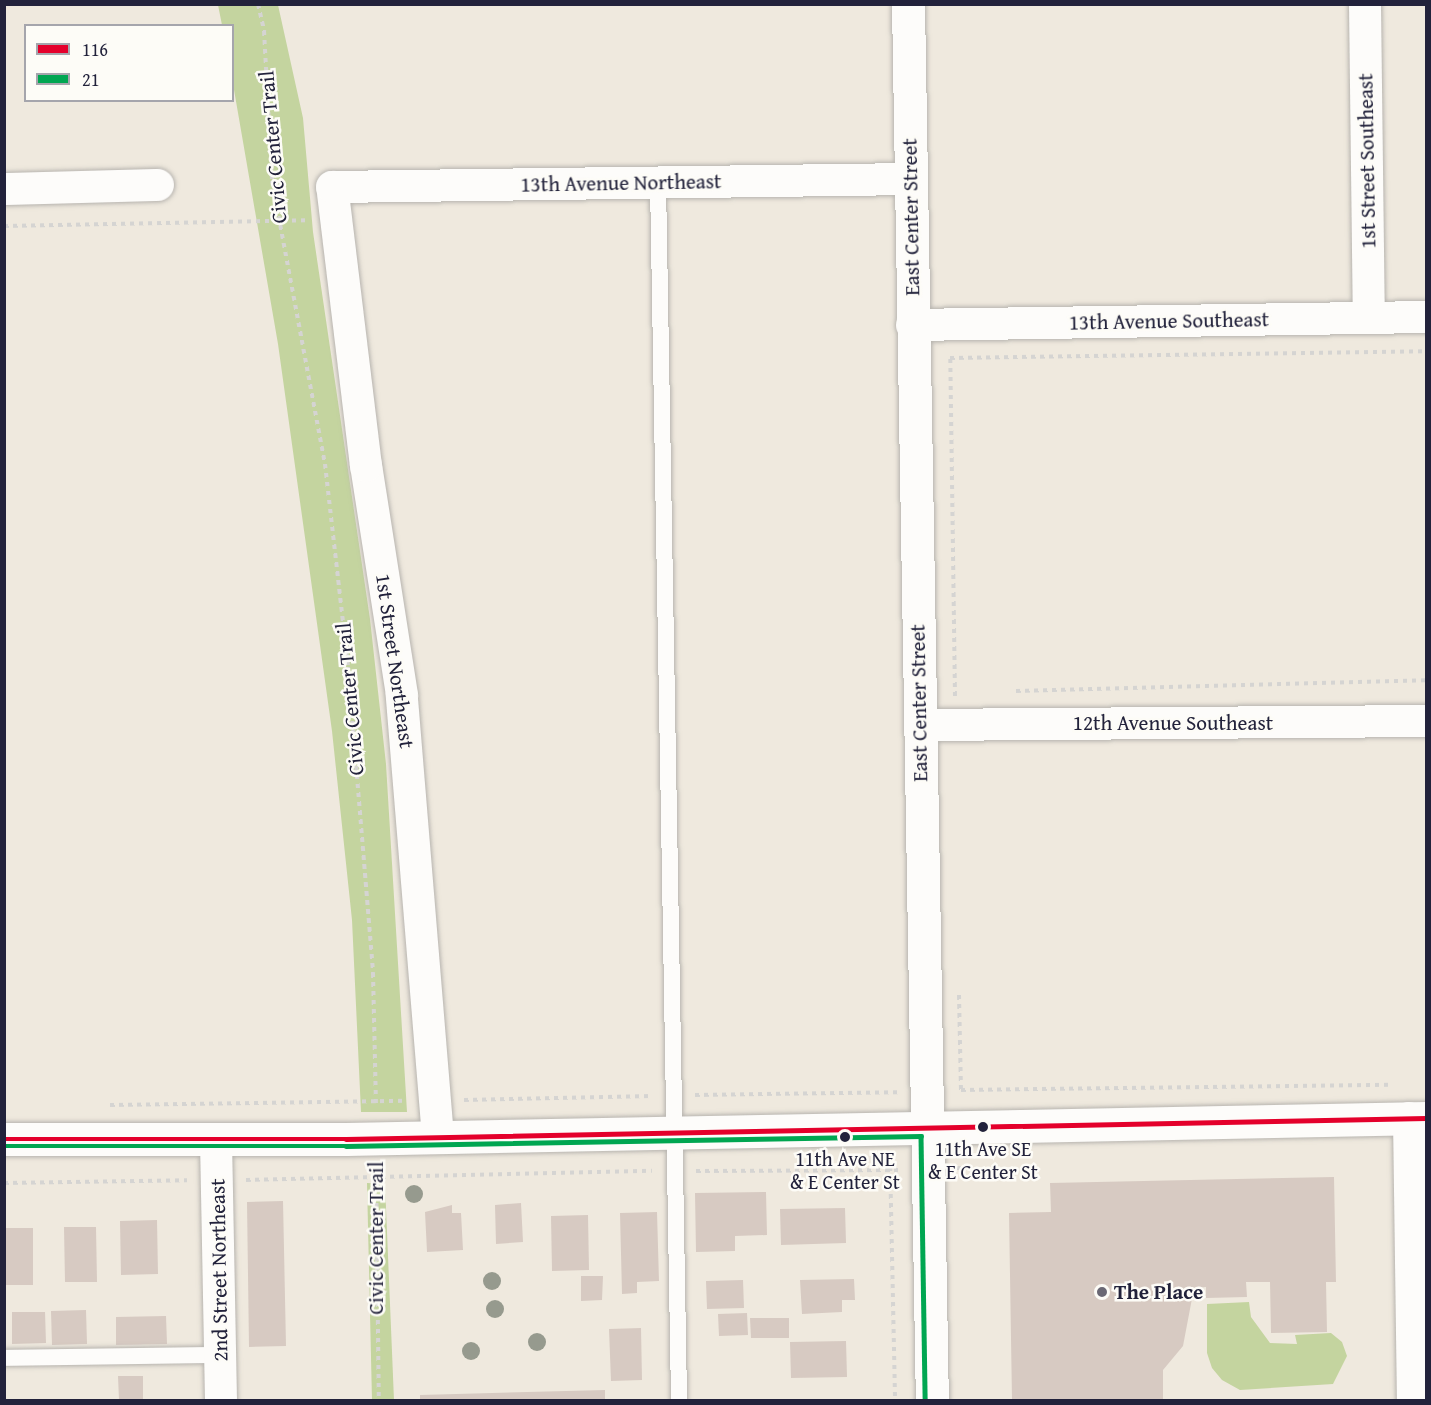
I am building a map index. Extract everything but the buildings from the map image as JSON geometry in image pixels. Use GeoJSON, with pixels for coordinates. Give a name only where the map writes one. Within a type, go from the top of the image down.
{"type":"FeatureCollection","features":[{"type":"Feature","properties":{"kind":"main road","name":"East Center Street"},"geometry":{"type":"LineString","coordinates":[[908,4],[932,1401]]}},
{"type":"Feature","properties":{"kind":"main road"},"geometry":{"type":"LineString","coordinates":[[4,1139],[376,1138],[1418,1118]]}},
{"type":"Feature","properties":{"kind":"street","name":"1st Street Southeast"},"geometry":{"type":"LineString","coordinates":[[1365,4],[1369,317]]}},
{"type":"Feature","properties":{"kind":"street","name":"13th Avenue Northeast"},"geometry":{"type":"LineString","coordinates":[[332,187],[910,179]]}},
{"type":"Feature","properties":{"kind":"street"},"geometry":{"type":"LineString","coordinates":[[4,189],[158,186]]}},
{"type":"Feature","properties":{"kind":"street","name":"1st Street Northeast"},"geometry":{"type":"LineString","coordinates":[[332,187],[366,466],[402,695],[438,1137]]}},
{"type":"Feature","properties":{"kind":"street","name":"13th Avenue Southeast"},"geometry":{"type":"LineString","coordinates":[[912,325],[1426,317]]}},
{"type":"Feature","properties":{"kind":"street","name":"12th Avenue Southeast"},"geometry":{"type":"LineString","coordinates":[[920,724],[1426,721]]}},
{"type":"Feature","properties":{"kind":"street"},"geometry":{"type":"LineString","coordinates":[[1413,1401],[1418,1118]]}},
{"type":"Feature","properties":{"kind":"street","name":"2nd Street Northeast"},"geometry":{"type":"LineString","coordinates":[[216,1140],[221,1401]]}},
{"type":"Feature","properties":{"kind":"lane"},"geometry":{"type":"LineString","coordinates":[[658,182],[677,1171],[679,1401]]}},
{"type":"Feature","properties":{"kind":"lane"},"geometry":{"type":"LineString","coordinates":[[4,1358],[220,1355]]}},
{"type":"Feature","properties":{"kind":"path","name":"Civic Center Trail"},"geometry":{"type":"LineString","coordinates":[[258,4],[264,31],[272,181],[325,464],[348,667],[373,973],[379,1401]]}},
{"type":"Feature","properties":{"kind":"path"},"geometry":{"type":"LineString","coordinates":[[4,226],[278,222]]}},
{"type":"Feature","properties":{"kind":"path"},"geometry":{"type":"LineString","coordinates":[[967,692],[955,693],[950,358],[1426,351]]}},
{"type":"Feature","properties":{"kind":"path"},"geometry":{"type":"LineString","coordinates":[[1014,691],[1426,680]]}},
{"type":"Feature","properties":{"kind":"path"},"geometry":{"type":"LineString","coordinates":[[959,983],[961,1090],[1403,1084]]}},
{"type":"Feature","properties":{"kind":"path"},"geometry":{"type":"LineString","coordinates":[[217,1105],[889,1092]]}},
{"type":"Feature","properties":{"kind":"path"},"geometry":{"type":"LineString","coordinates":[[4,1183],[677,1171],[890,1170],[895,1401]]}},
{"type":"Feature","properties":{"kind":"green space"},"geometry":{"type":"Polygon","coordinates":[[[218,5],[278,5],[303,118],[313,232],[370,619],[386,764],[407,1112],[361,1112],[352,920],[332,731],[278,344],[234,90],[234,24],[222,24],[218,5]]]}},
{"type":"Feature","properties":{"kind":"green space"},"geometry":{"type":"Polygon","coordinates":[[[367,1183],[385,1184],[394,1400],[372,1400],[367,1183]]]}},
{"type":"Feature","properties":{"kind":"green space"},"geometry":{"type":"Polygon","coordinates":[[[1249,1302],[1251,1317],[1270,1343],[1297,1344],[1295,1335],[1331,1333],[1342,1342],[1347,1356],[1333,1384],[1240,1390],[1222,1380],[1212,1368],[1207,1353],[1207,1304],[1249,1302]]]}},
{"type":"Feature","properties":{"kind":"transit line","name":"116"},"geometry":{"type":"LineString","coordinates":[[4,1139],[346,1139],[1426,1118]]}},
{"type":"Feature","properties":{"kind":"transit line","name":"21"},"geometry":{"type":"LineString","coordinates":[[4,1146],[346,1146],[921,1136],[925,1400]]}},
{"type":"Feature","properties":{"kind":"place","name":"11th Ave SE & E Center St"},"geometry":{"type":"Point","coordinates":[983,1127]}},
{"type":"Feature","properties":{"kind":"place","name":"11th Ave NE & E Center St"},"geometry":{"type":"Point","coordinates":[845,1137]}},
{"type":"Feature","properties":{"kind":"place","name":"The Place"},"geometry":{"type":"Point","coordinates":[1102,1292]}}]}
